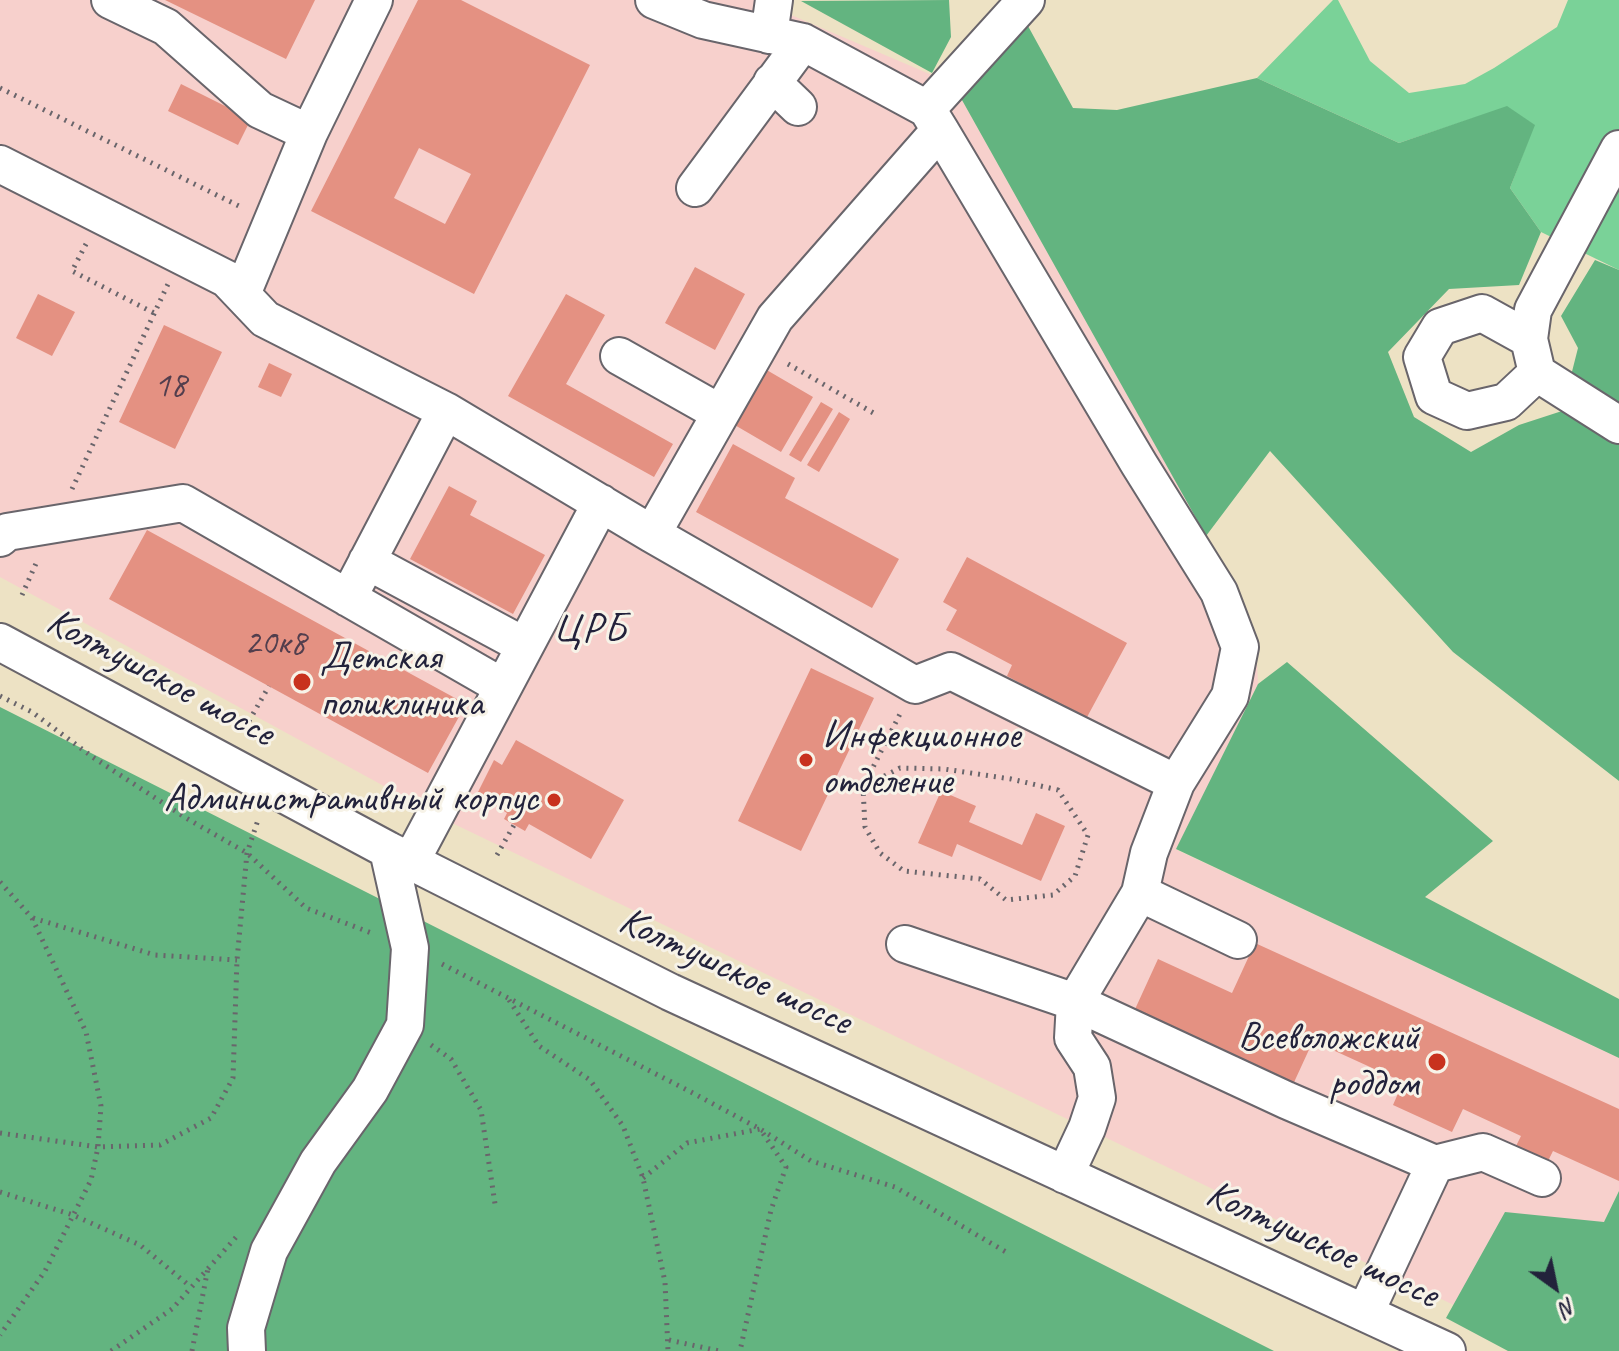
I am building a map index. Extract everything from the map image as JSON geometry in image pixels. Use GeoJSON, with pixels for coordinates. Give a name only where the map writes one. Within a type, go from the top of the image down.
{"type":"FeatureCollection","features":[{"type":"Feature","properties":{"kind":"street"},"geometry":{"type":"LineString","coordinates":[[110,0],[166,27],[260,110],[309,133]]}},
{"type":"Feature","properties":{"kind":"street"},"geometry":{"type":"LineString","coordinates":[[242,294],[309,133],[374,0]]}},
{"type":"Feature","properties":{"kind":"street"},"geometry":{"type":"LineString","coordinates":[[654,0],[703,20],[782,26],[933,119],[1219,592],[1240,647],[1230,696],[1176,783],[1149,853],[1140,893],[1075,1002],[1073,1038],[1092,1067],[1097,1098],[1065,1175]]}},
{"type":"Feature","properties":{"kind":"street"},"geometry":{"type":"LineString","coordinates":[[652,534],[775,318],[1026,0]]}},
{"type":"Feature","properties":{"kind":"street"},"geometry":{"type":"LineString","coordinates":[[695,188],[772,82],[782,26]]}},
{"type":"Feature","properties":{"kind":"street"},"geometry":{"type":"LineString","coordinates":[[772,82],[798,107]]}},
{"type":"Feature","properties":{"kind":"street"},"geometry":{"type":"LineString","coordinates":[[1619,149],[1533,310],[1533,356],[1619,425]]}},
{"type":"Feature","properties":{"kind":"street"},"geometry":{"type":"LineString","coordinates":[[0,164],[227,279],[265,319],[446,411],[915,685],[951,671],[1176,783]]}},
{"type":"Feature","properties":{"kind":"street"},"geometry":{"type":"LineString","coordinates":[[619,356],[720,413]]}},
{"type":"Feature","properties":{"kind":"street"},"geometry":{"type":"LineString","coordinates":[[348,598],[446,411]]}},
{"type":"Feature","properties":{"kind":"street"},"geometry":{"type":"LineString","coordinates":[[2,533],[183,503],[503,687]]}},
{"type":"Feature","properties":{"kind":"street"},"geometry":{"type":"LineString","coordinates":[[247,1351],[246,1328],[269,1251],[318,1162],[370,1090],[405,1025],[410,948],[400,856],[485,724],[523,645],[601,503]]}},
{"type":"Feature","properties":{"kind":"street"},"geometry":{"type":"LineString","coordinates":[[367,561],[523,645]]}},
{"type":"Feature","properties":{"kind":"street","name":"Колтушское шоссе"},"geometry":{"type":"LineString","coordinates":[[0,642],[400,856],[670,992],[1447,1351]]}},
{"type":"Feature","properties":{"kind":"street"},"geometry":{"type":"LineString","coordinates":[[1140,893],[1238,940]]}},
{"type":"Feature","properties":{"kind":"street"},"geometry":{"type":"LineString","coordinates":[[905,944],[1075,1002],[1286,1100],[1435,1164],[1483,1152],[1542,1178]]}},
{"type":"Feature","properties":{"kind":"street"},"geometry":{"type":"LineString","coordinates":[[1365,1313],[1435,1164]]}},
{"type":"Feature","properties":{"kind":"path"},"geometry":{"type":"LineString","coordinates":[[0,88],[272,222]]}},
{"type":"Feature","properties":{"kind":"path"},"geometry":{"type":"LineString","coordinates":[[101,215],[72,271],[154,313]]}},
{"type":"Feature","properties":{"kind":"path"},"geometry":{"type":"LineString","coordinates":[[68,497],[181,255]]}},
{"type":"Feature","properties":{"kind":"path"},"geometry":{"type":"LineString","coordinates":[[758,347],[877,415]]}},
{"type":"Feature","properties":{"kind":"path"},"geometry":{"type":"LineString","coordinates":[[22,595],[40,556]]}},
{"type":"Feature","properties":{"kind":"path"},"geometry":{"type":"LineString","coordinates":[[863,787],[900,768],[944,769],[1058,790],[1088,835],[1075,876],[1053,895],[1006,900],[980,879],[904,871],[880,853],[865,827],[863,787],[915,685]]}},
{"type":"Feature","properties":{"kind":"path"},"geometry":{"type":"LineString","coordinates":[[249,721],[269,686]]}},
{"type":"Feature","properties":{"kind":"path"},"geometry":{"type":"LineString","coordinates":[[0,696],[32,712],[94,758],[186,818],[247,853],[306,908],[410,948],[760,1129],[811,1161],[895,1187],[1006,1252]]}},
{"type":"Feature","properties":{"kind":"path"},"geometry":{"type":"LineString","coordinates":[[0,1133],[98,1147],[160,1145],[211,1118],[233,1078],[237,960],[247,853],[269,786]]}},
{"type":"Feature","properties":{"kind":"path"},"geometry":{"type":"LineString","coordinates":[[497,855],[514,825]]}},
{"type":"Feature","properties":{"kind":"path"},"geometry":{"type":"LineString","coordinates":[[0,882],[32,918],[86,1032],[101,1106],[98,1147],[91,1180],[45,1271],[0,1335]]}},
{"type":"Feature","properties":{"kind":"path"},"geometry":{"type":"LineString","coordinates":[[32,918],[155,955],[237,960]]}},
{"type":"Feature","properties":{"kind":"path"},"geometry":{"type":"LineString","coordinates":[[509,1000],[539,1046],[590,1080],[623,1126],[643,1178],[665,1282],[668,1351]]}},
{"type":"Feature","properties":{"kind":"path"},"geometry":{"type":"LineString","coordinates":[[405,1025],[451,1059],[481,1110],[495,1204]]}},
{"type":"Feature","properties":{"kind":"path"},"geometry":{"type":"LineString","coordinates":[[643,1178],[687,1143],[760,1129]]}},
{"type":"Feature","properties":{"kind":"path"},"geometry":{"type":"LineString","coordinates":[[740,1351],[771,1210],[786,1167],[760,1129]]}},
{"type":"Feature","properties":{"kind":"path"},"geometry":{"type":"LineString","coordinates":[[0,1192],[73,1215],[140,1245],[191,1287]]}},
{"type":"Feature","properties":{"kind":"path"},"geometry":{"type":"LineString","coordinates":[[111,1351],[172,1309],[246,1225]]}},
{"type":"Feature","properties":{"kind":"path"},"geometry":{"type":"LineString","coordinates":[[192,1351],[208,1267]]}},
{"type":"Feature","properties":{"kind":"path"},"geometry":{"type":"LineString","coordinates":[[669,1340],[719,1351]]}},
{"type":"Feature","properties":{"kind":"shaded area"},"geometry":{"type":"Polygon","coordinates":[[[0,0],[756,0],[953,84],[1232,581],[1256,640],[1258,684],[1177,850],[1619,1058],[1619,1191],[1543,1348],[450,822],[0,577],[0,0]]]}},
{"type":"Feature","properties":{"kind":"green space"},"geometry":{"type":"Polygon","coordinates":[[[949,0],[951,37],[932,73],[801,1],[949,0]]]}},
{"type":"Feature","properties":{"kind":"green space"},"geometry":{"type":"Polygon","coordinates":[[[1333,0],[1338,0],[1370,61],[1409,93],[1465,84],[1494,68],[1557,27],[1568,0],[1619,0],[1619,270],[1541,232],[1510,188],[1534,125],[1507,107],[1399,143],[1257,78],[1333,0]]]}},
{"type":"Feature","properties":{"kind":"green space"},"geometry":{"type":"Polygon","coordinates":[[[1028,26],[1073,108],[1117,110],[1257,78],[1399,143],[1507,106],[1535,125],[1510,188],[1541,232],[1519,285],[1449,289],[1388,352],[1414,417],[1471,452],[1519,425],[1562,411],[1578,348],[1561,316],[1595,260],[1619,270],[1619,781],[1453,652],[1270,451],[1206,536],[953,84],[1028,26]]]}},
{"type":"Feature","properties":{"kind":"green space"},"geometry":{"type":"Polygon","coordinates":[[[1287,662],[1493,841],[1425,897],[1619,999],[1619,1058],[1176,849],[1258,684],[1287,662]]]}},
{"type":"Feature","properties":{"kind":"green space"},"geometry":{"type":"Polygon","coordinates":[[[0,707],[1274,1351],[0,1351],[0,707]]]}},
{"type":"Feature","properties":{"kind":"green space"},"geometry":{"type":"Polygon","coordinates":[[[1619,1191],[1619,1351],[1508,1351],[1446,1318],[1505,1212],[1604,1222],[1619,1191]]]}},
{"type":"Feature","properties":{"kind":"building"},"geometry":{"type":"Polygon","coordinates":[[[165,0],[315,0],[286,59],[165,0]]]}},
{"type":"Feature","properties":{"kind":"building"},"geometry":{"type":"Polygon","coordinates":[[[418,0],[461,0],[590,65],[474,294],[311,211],[418,0]],[[419,148],[394,198],[445,224],[471,174],[419,148]]]}},
{"type":"Feature","properties":{"kind":"building"},"geometry":{"type":"Polygon","coordinates":[[[181,84],[251,119],[238,145],[168,111],[181,84]]]}},
{"type":"Feature","properties":{"kind":"building"},"geometry":{"type":"Polygon","coordinates":[[[695,267],[745,294],[715,350],[665,323],[695,267]]]}},
{"type":"Feature","properties":{"kind":"building"},"geometry":{"type":"Polygon","coordinates":[[[38,294],[75,312],[52,356],[16,338],[38,294]]]}},
{"type":"Feature","properties":{"kind":"building"},"geometry":{"type":"Polygon","coordinates":[[[566,294],[605,315],[566,384],[673,444],[654,477],[508,396],[566,294]]]}},
{"type":"Feature","properties":{"kind":"building"},"geometry":{"type":"Polygon","coordinates":[[[164,325],[222,352],[175,449],[119,422],[164,325]]]}},
{"type":"Feature","properties":{"kind":"building"},"geometry":{"type":"Polygon","coordinates":[[[269,363],[292,374],[281,397],[258,387],[269,363]]]}},
{"type":"Feature","properties":{"kind":"building"},"geometry":{"type":"Polygon","coordinates":[[[765,369],[813,397],[781,452],[733,424],[765,369]]]}},
{"type":"Feature","properties":{"kind":"building"},"geometry":{"type":"Polygon","coordinates":[[[821,402],[833,409],[801,462],[789,455],[821,402]]]}},
{"type":"Feature","properties":{"kind":"building"},"geometry":{"type":"Polygon","coordinates":[[[839,412],[850,419],[819,472],[807,465],[839,412]]]}},
{"type":"Feature","properties":{"kind":"building"},"geometry":{"type":"Polygon","coordinates":[[[733,444],[795,478],[785,498],[899,559],[872,608],[696,512],[733,444]]]}},
{"type":"Feature","properties":{"kind":"building"},"geometry":{"type":"Polygon","coordinates":[[[449,486],[477,501],[470,515],[545,555],[513,614],[410,559],[449,486]]]}},
{"type":"Feature","properties":{"kind":"building"},"geometry":{"type":"Polygon","coordinates":[[[147,530],[466,704],[428,773],[109,599],[147,530]]]}},
{"type":"Feature","properties":{"kind":"building"},"geometry":{"type":"Polygon","coordinates":[[[967,557],[1127,643],[1086,719],[1007,676],[1012,665],[946,630],[957,610],[943,602],[967,557]]]}},
{"type":"Feature","properties":{"kind":"building","name":"Инфекционное отделение"},"geometry":{"type":"Polygon","coordinates":[[[811,668],[874,698],[801,851],[738,821],[811,668]]]}},
{"type":"Feature","properties":{"kind":"building","name":"Административный корпус"},"geometry":{"type":"Polygon","coordinates":[[[516,740],[624,800],[591,859],[529,824],[525,831],[504,819],[507,813],[477,794],[494,760],[502,765],[516,740]]]}},
{"type":"Feature","properties":{"kind":"building"},"geometry":{"type":"Polygon","coordinates":[[[941,791],[976,806],[969,822],[1022,845],[1036,813],[1065,826],[1041,881],[957,844],[952,857],[918,843],[941,791]]]}},
{"type":"Feature","properties":{"kind":"building","name":"Всеволожский роддом"},"geometry":{"type":"Polygon","coordinates":[[[1255,943],[1619,1109],[1619,1181],[1553,1151],[1546,1165],[1514,1150],[1521,1136],[1463,1109],[1452,1132],[1393,1105],[1403,1082],[1313,1041],[1290,1091],[1131,1018],[1158,959],[1232,993],[1255,943]]]}},
{"type":"Feature","properties":{"kind":"place","name":"Детская поликлиника"},"geometry":{"type":"Point","coordinates":[302,682]}},
{"type":"Feature","properties":{"kind":"place","name":"Инфекционное отделение"},"geometry":{"type":"Point","coordinates":[806,760]}},
{"type":"Feature","properties":{"kind":"place","name":"Административный корпус"},"geometry":{"type":"Point","coordinates":[554,800]}},
{"type":"Feature","properties":{"kind":"place","name":"Всеволожский роддом"},"geometry":{"type":"Point","coordinates":[1437,1062]}},
{"type":"Feature","properties":{"kind":"district","name":"ЦРБ"},"geometry":{"type":"Point","coordinates":[590,630]}}]}
